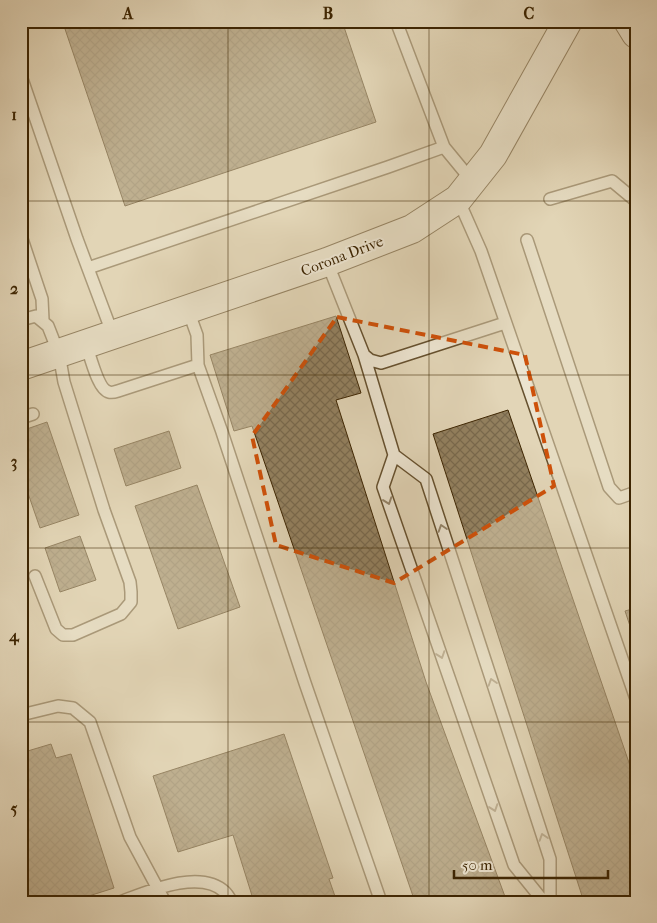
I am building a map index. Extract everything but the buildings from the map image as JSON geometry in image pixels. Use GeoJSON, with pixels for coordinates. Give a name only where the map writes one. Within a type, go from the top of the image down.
{"type":"FeatureCollection","features":[{"type":"Feature","properties":{"kind":"street","name":"Corona Drive"},"geometry":{"type":"LineString","coordinates":[[21,366],[327,262],[412,229],[465,190],[493,155],[568,21]]}},
{"type":"Feature","properties":{"kind":"street"},"geometry":{"type":"LineString","coordinates":[[628,21],[636,34]]}},
{"type":"Feature","properties":{"kind":"lane"},"geometry":{"type":"LineString","coordinates":[[396,21],[444,147],[465,190],[481,251],[636,699]]}},
{"type":"Feature","properties":{"kind":"lane"},"geometry":{"type":"LineString","coordinates":[[21,76],[113,335]]}},
{"type":"Feature","properties":{"kind":"lane"},"geometry":{"type":"LineString","coordinates":[[88,268],[444,147]]}},
{"type":"Feature","properties":{"kind":"lane"},"geometry":{"type":"LineString","coordinates":[[550,199],[612,181],[636,201]]}},
{"type":"Feature","properties":{"kind":"lane"},"geometry":{"type":"LineString","coordinates":[[21,236],[42,299],[43,320]]}},
{"type":"Feature","properties":{"kind":"lane"},"geometry":{"type":"LineString","coordinates":[[527,240],[609,487],[619,498],[636,492]]}},
{"type":"Feature","properties":{"kind":"lane"},"geometry":{"type":"LineString","coordinates":[[327,262],[364,355],[394,455],[426,480],[550,860],[550,902]]}},
{"type":"Feature","properties":{"kind":"lane"},"geometry":{"type":"LineString","coordinates":[[188,310],[197,335],[198,366],[381,902]]}},
{"type":"Feature","properties":{"kind":"lane"},"geometry":{"type":"LineString","coordinates":[[21,320],[36,316],[43,320],[48,326],[59,354],[64,382],[104,510],[130,582],[131,602],[121,614],[73,635],[63,635],[56,629],[35,576]]}},
{"type":"Feature","properties":{"kind":"lane"},"geometry":{"type":"LineString","coordinates":[[364,355],[370,360],[381,363],[506,323]]}},
{"type":"Feature","properties":{"kind":"lane"},"geometry":{"type":"LineString","coordinates":[[86,344],[96,373],[104,389],[109,392],[118,391],[198,366]]}},
{"type":"Feature","properties":{"kind":"lane"},"geometry":{"type":"LineString","coordinates":[[21,418],[33,414]]}},
{"type":"Feature","properties":{"kind":"lane"},"geometry":{"type":"LineString","coordinates":[[394,455],[383,487],[514,865],[544,902]]}},
{"type":"Feature","properties":{"kind":"lane"},"geometry":{"type":"LineString","coordinates":[[21,715],[58,706],[73,708],[90,722],[130,837],[166,902]]}},
{"type":"Feature","properties":{"kind":"lane"},"geometry":{"type":"LineString","coordinates":[[120,902],[158,888],[198,881],[213,884],[225,892],[232,902]]}},
{"type":"Feature","properties":{"kind":"highlighted area"},"geometry":{"type":"Polygon","coordinates":[[[337,317],[525,355],[554,486],[394,583],[276,545],[252,436],[337,317]]]}}]}
